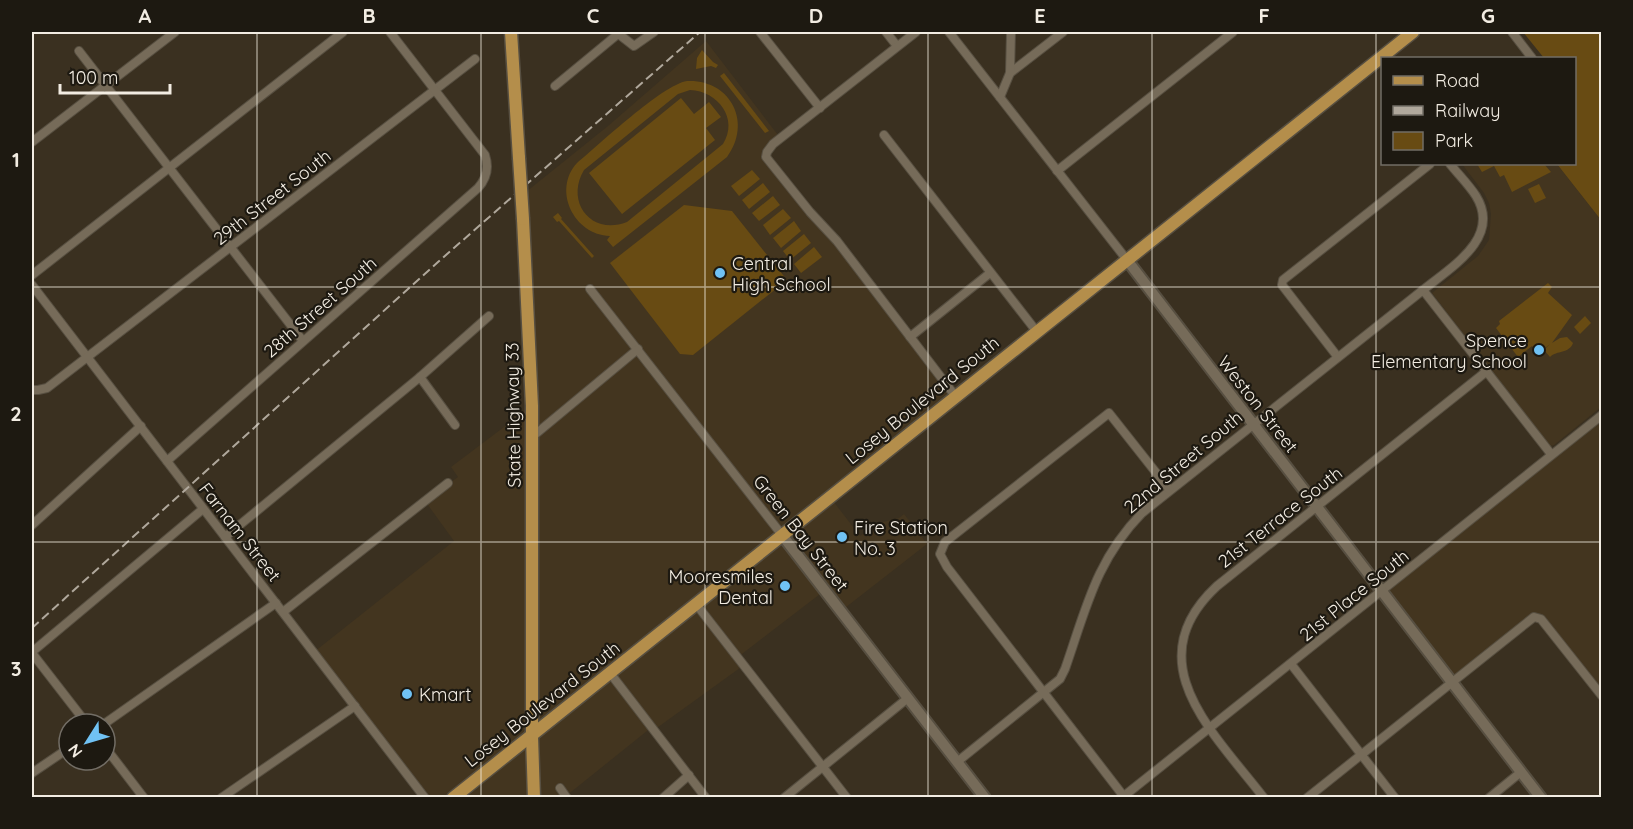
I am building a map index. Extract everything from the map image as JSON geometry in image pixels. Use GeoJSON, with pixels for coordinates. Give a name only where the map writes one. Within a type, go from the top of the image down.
{"type":"FeatureCollection","features":[{"type":"Feature","properties":{"kind":"main road","name":"State Highway 33"},"geometry":{"type":"LineString","coordinates":[[511,32],[523,219],[532,437],[534,798]]}},
{"type":"Feature","properties":{"kind":"main road","name":"Losey Boulevard South"},"geometry":{"type":"LineString","coordinates":[[1382,57],[1413,32]]}},
{"type":"Feature","properties":{"kind":"main road","name":"Losey Boulevard South"},"geometry":{"type":"LineString","coordinates":[[453,798],[1381,58]]}},
{"type":"Feature","properties":{"kind":"street"},"geometry":{"type":"LineString","coordinates":[[32,142],[175,32]]}},
{"type":"Feature","properties":{"kind":"street"},"geometry":{"type":"LineString","coordinates":[[32,275],[342,32]]}},
{"type":"Feature","properties":{"kind":"street"},"geometry":{"type":"LineString","coordinates":[[390,32],[434,90]]}},
{"type":"Feature","properties":{"kind":"street"},"geometry":{"type":"LineString","coordinates":[[555,86],[617,33],[634,46],[654,32]]}},
{"type":"Feature","properties":{"kind":"street"},"geometry":{"type":"LineString","coordinates":[[760,32],[820,108]]}},
{"type":"Feature","properties":{"kind":"street"},"geometry":{"type":"LineString","coordinates":[[886,32],[897,46]]}},
{"type":"Feature","properties":{"kind":"street"},"geometry":{"type":"LineString","coordinates":[[916,32],[770,148],[766,157],[810,212],[837,241],[956,397]]}},
{"type":"Feature","properties":{"kind":"street","name":"Weston Street"},"geometry":{"type":"LineString","coordinates":[[949,32],[1541,798]]}},
{"type":"Feature","properties":{"kind":"street"},"geometry":{"type":"LineString","coordinates":[[1000,96],[1010,73],[1011,32]]}},
{"type":"Feature","properties":{"kind":"street"},"geometry":{"type":"LineString","coordinates":[[1010,73],[1063,32]]}},
{"type":"Feature","properties":{"kind":"street"},"geometry":{"type":"LineString","coordinates":[[1057,171],[1233,32]]}},
{"type":"Feature","properties":{"kind":"street"},"geometry":{"type":"LineString","coordinates":[[1512,32],[1531,57]]}},
{"type":"Feature","properties":{"kind":"street"},"geometry":{"type":"LineString","coordinates":[[79,51],[303,341]]}},
{"type":"Feature","properties":{"kind":"street","name":"29th Street South"},"geometry":{"type":"LineString","coordinates":[[32,390],[47,388],[475,59]]}},
{"type":"Feature","properties":{"kind":"street","name":"28th Street South"},"geometry":{"type":"LineString","coordinates":[[167,461],[478,188],[486,178],[485,154],[434,90]]}},
{"type":"Feature","properties":{"kind":"street"},"geometry":{"type":"LineString","coordinates":[[884,135],[1036,332]]}},
{"type":"Feature","properties":{"kind":"street"},"geometry":{"type":"LineString","coordinates":[[1337,356],[1282,285],[1286,277],[1429,165]]}},
{"type":"Feature","properties":{"kind":"street","name":"22nd Street South"},"geometry":{"type":"LineString","coordinates":[[957,762],[1060,680],[1090,594],[1108,556],[1136,519],[1169,489],[1423,290],[1476,244],[1482,226],[1481,206],[1476,196],[1451,165]]}},
{"type":"Feature","properties":{"kind":"street"},"geometry":{"type":"LineString","coordinates":[[910,337],[990,273]]}},
{"type":"Feature","properties":{"kind":"street","name":"Farnam Street"},"geometry":{"type":"LineString","coordinates":[[32,285],[425,798]]}},
{"type":"Feature","properties":{"kind":"street","name":"Green Bay Street"},"geometry":{"type":"LineString","coordinates":[[591,289],[985,798]]}},
{"type":"Feature","properties":{"kind":"street"},"geometry":{"type":"LineString","coordinates":[[1423,290],[1551,454]]}},
{"type":"Feature","properties":{"kind":"street"},"geometry":{"type":"LineString","coordinates":[[225,537],[420,377],[489,316]]}},
{"type":"Feature","properties":{"kind":"street"},"geometry":{"type":"LineString","coordinates":[[532,437],[638,349]]}},
{"type":"Feature","properties":{"kind":"street","name":"21st Terrace South"},"geometry":{"type":"LineString","coordinates":[[1264,798],[1193,703],[1183,676],[1183,642],[1190,622],[1199,605],[1216,586],[1487,371]]}},
{"type":"Feature","properties":{"kind":"street"},"geometry":{"type":"LineString","coordinates":[[420,377],[455,425]]}},
{"type":"Feature","properties":{"kind":"street"},"geometry":{"type":"LineString","coordinates":[[1124,797],[947,567],[940,554],[945,542],[1108,413],[1169,489]]}},
{"type":"Feature","properties":{"kind":"street","name":"21st Place South"},"geometry":{"type":"LineString","coordinates":[[1124,797],[1602,415]]}},
{"type":"Feature","properties":{"kind":"street"},"geometry":{"type":"LineString","coordinates":[[33,520],[141,426]]}},
{"type":"Feature","properties":{"kind":"street"},"geometry":{"type":"LineString","coordinates":[[283,612],[448,483]]}},
{"type":"Feature","properties":{"kind":"street"},"geometry":{"type":"LineString","coordinates":[[78,712],[32,653],[203,509]]}},
{"type":"Feature","properties":{"kind":"street"},"geometry":{"type":"LineString","coordinates":[[117,715],[276,603]]}},
{"type":"Feature","properties":{"kind":"street"},"geometry":{"type":"LineString","coordinates":[[696,604],[847,798]]}},
{"type":"Feature","properties":{"kind":"street"},"geometry":{"type":"LineString","coordinates":[[1306,798],[1534,617],[1541,619],[1602,696]]}},
{"type":"Feature","properties":{"kind":"street"},"geometry":{"type":"LineString","coordinates":[[1291,664],[1395,798]]}},
{"type":"Feature","properties":{"kind":"street"},"geometry":{"type":"LineString","coordinates":[[610,673],[706,798]]}},
{"type":"Feature","properties":{"kind":"street"},"geometry":{"type":"LineString","coordinates":[[784,798],[908,698]]}},
{"type":"Feature","properties":{"kind":"street"},"geometry":{"type":"LineString","coordinates":[[220,798],[356,706]]}},
{"type":"Feature","properties":{"kind":"street"},"geometry":{"type":"LineString","coordinates":[[32,774],[57,756]]}},
{"type":"Feature","properties":{"kind":"street"},"geometry":{"type":"LineString","coordinates":[[117,763],[144,798]]}},
{"type":"Feature","properties":{"kind":"street"},"geometry":{"type":"LineString","coordinates":[[1489,798],[1521,772]]}},
{"type":"Feature","properties":{"kind":"street"},"geometry":{"type":"LineString","coordinates":[[663,798],[689,776]]}},
{"type":"Feature","properties":{"kind":"street"},"geometry":{"type":"LineString","coordinates":[[560,788],[567,798]]}},
{"type":"Feature","properties":{"kind":"shaded area"},"geometry":{"type":"Polygon","coordinates":[[[706,41],[781,139],[767,152],[774,165],[956,397],[830,497],[860,536],[879,523],[899,518],[904,514],[927,544],[841,611],[824,591],[738,657],[744,665],[654,730],[650,726],[647,731],[567,797],[425,797],[314,652],[454,541],[425,501],[458,477],[451,467],[532,406],[521,196],[608,126],[706,41]]]}},
{"type":"Feature","properties":{"kind":"shaded area","name":"Spence Elementary School"},"geometry":{"type":"Polygon","coordinates":[[[1463,165],[1558,165],[1601,220],[1601,407],[1554,445],[1550,446],[1432,293],[1478,256],[1489,240],[1491,214],[1484,193],[1463,165]]]}},
{"type":"Feature","properties":{"kind":"shaded area"},"geometry":{"type":"Polygon","coordinates":[[[1601,415],[1601,697],[1541,619],[1535,617],[1452,682],[1382,591],[1601,415]]]}},
{"type":"Feature","properties":{"kind":"green space"},"geometry":{"type":"Polygon","coordinates":[[[1523,32],[1601,32],[1601,220],[1558,165],[1576,165],[1576,57],[1543,57],[1523,32]]]}},
{"type":"Feature","properties":{"kind":"green space"},"geometry":{"type":"Polygon","coordinates":[[[702,50],[718,65],[716,68],[711,66],[696,69],[697,58],[702,50]]]}},
{"type":"Feature","properties":{"kind":"green space"},"geometry":{"type":"Polygon","coordinates":[[[724,73],[769,131],[765,133],[720,76],[724,73]]]}},
{"type":"Feature","properties":{"kind":"green space"},"geometry":{"type":"Polygon","coordinates":[[[687,81],[702,82],[715,87],[725,95],[733,105],[737,117],[738,130],[735,144],[727,157],[613,247],[607,240],[610,236],[597,234],[577,220],[567,198],[570,174],[577,163],[631,116],[676,85],[687,81]],[[690,90],[678,94],[584,170],[579,182],[578,194],[585,213],[602,224],[614,225],[627,222],[723,144],[729,125],[727,116],[717,101],[700,92],[690,90]]]}},
{"type":"Feature","properties":{"kind":"green space"},"geometry":{"type":"Polygon","coordinates":[[[681,98],[694,114],[709,102],[721,117],[706,128],[715,140],[622,214],[589,173],[681,98]]]}},
{"type":"Feature","properties":{"kind":"green space"},"geometry":{"type":"Polygon","coordinates":[[[1478,165],[1545,165],[1551,172],[1512,192],[1504,175],[1500,177],[1494,166],[1482,172],[1478,165]]]}},
{"type":"Feature","properties":{"kind":"green space"},"geometry":{"type":"Polygon","coordinates":[[[752,170],[760,179],[739,196],[731,186],[752,170]]]}},
{"type":"Feature","properties":{"kind":"green space"},"geometry":{"type":"Polygon","coordinates":[[[763,183],[770,192],[749,209],[742,200],[763,183]]]}},
{"type":"Feature","properties":{"kind":"green space"},"geometry":{"type":"Polygon","coordinates":[[[1539,184],[1546,198],[1535,203],[1528,189],[1539,184]]]}},
{"type":"Feature","properties":{"kind":"green space"},"geometry":{"type":"Polygon","coordinates":[[[773,196],[780,205],[759,221],[752,213],[773,196]]]}},
{"type":"Feature","properties":{"kind":"green space"},"geometry":{"type":"Polygon","coordinates":[[[684,205],[732,211],[787,280],[693,355],[680,354],[610,263],[684,205]]]}},
{"type":"Feature","properties":{"kind":"green space"},"geometry":{"type":"Polygon","coordinates":[[[783,209],[791,218],[770,235],[763,225],[783,209]]]}},
{"type":"Feature","properties":{"kind":"green space"},"geometry":{"type":"Polygon","coordinates":[[[558,213],[594,256],[592,258],[553,217],[558,213]]]}},
{"type":"Feature","properties":{"kind":"green space"},"geometry":{"type":"Polygon","coordinates":[[[794,221],[801,231],[781,248],[773,238],[794,221]]]}},
{"type":"Feature","properties":{"kind":"green space"},"geometry":{"type":"Polygon","coordinates":[[[804,234],[811,243],[790,260],[783,251],[804,234]]]}},
{"type":"Feature","properties":{"kind":"green space"},"geometry":{"type":"Polygon","coordinates":[[[814,247],[822,257],[801,273],[794,264],[814,247]]]}},
{"type":"Feature","properties":{"kind":"green space"},"geometry":{"type":"Polygon","coordinates":[[[1548,283],[1552,287],[1548,293],[1572,315],[1552,343],[1567,337],[1573,343],[1569,349],[1550,357],[1544,350],[1550,344],[1538,354],[1532,346],[1518,357],[1496,328],[1500,324],[1499,321],[1548,283]]]}},
{"type":"Feature","properties":{"kind":"green space"},"geometry":{"type":"Polygon","coordinates":[[[1585,316],[1591,323],[1580,334],[1574,327],[1585,316]]]}},
{"type":"Feature","properties":{"kind":"railway"},"geometry":{"type":"LineString","coordinates":[[32,628],[438,262],[700,32]]}},
{"type":"Feature","properties":{"kind":"place","name":"Central High School"},"geometry":{"type":"Point","coordinates":[720,273]}},
{"type":"Feature","properties":{"kind":"place","name":"Spence Elementary School"},"geometry":{"type":"Point","coordinates":[1539,350]}},
{"type":"Feature","properties":{"kind":"place","name":"Fire Station No. 3"},"geometry":{"type":"Point","coordinates":[842,537]}},
{"type":"Feature","properties":{"kind":"place","name":"Mooresmiles Dental"},"geometry":{"type":"Point","coordinates":[785,586]}},
{"type":"Feature","properties":{"kind":"place","name":"Kmart"},"geometry":{"type":"Point","coordinates":[407,694]}}]}
